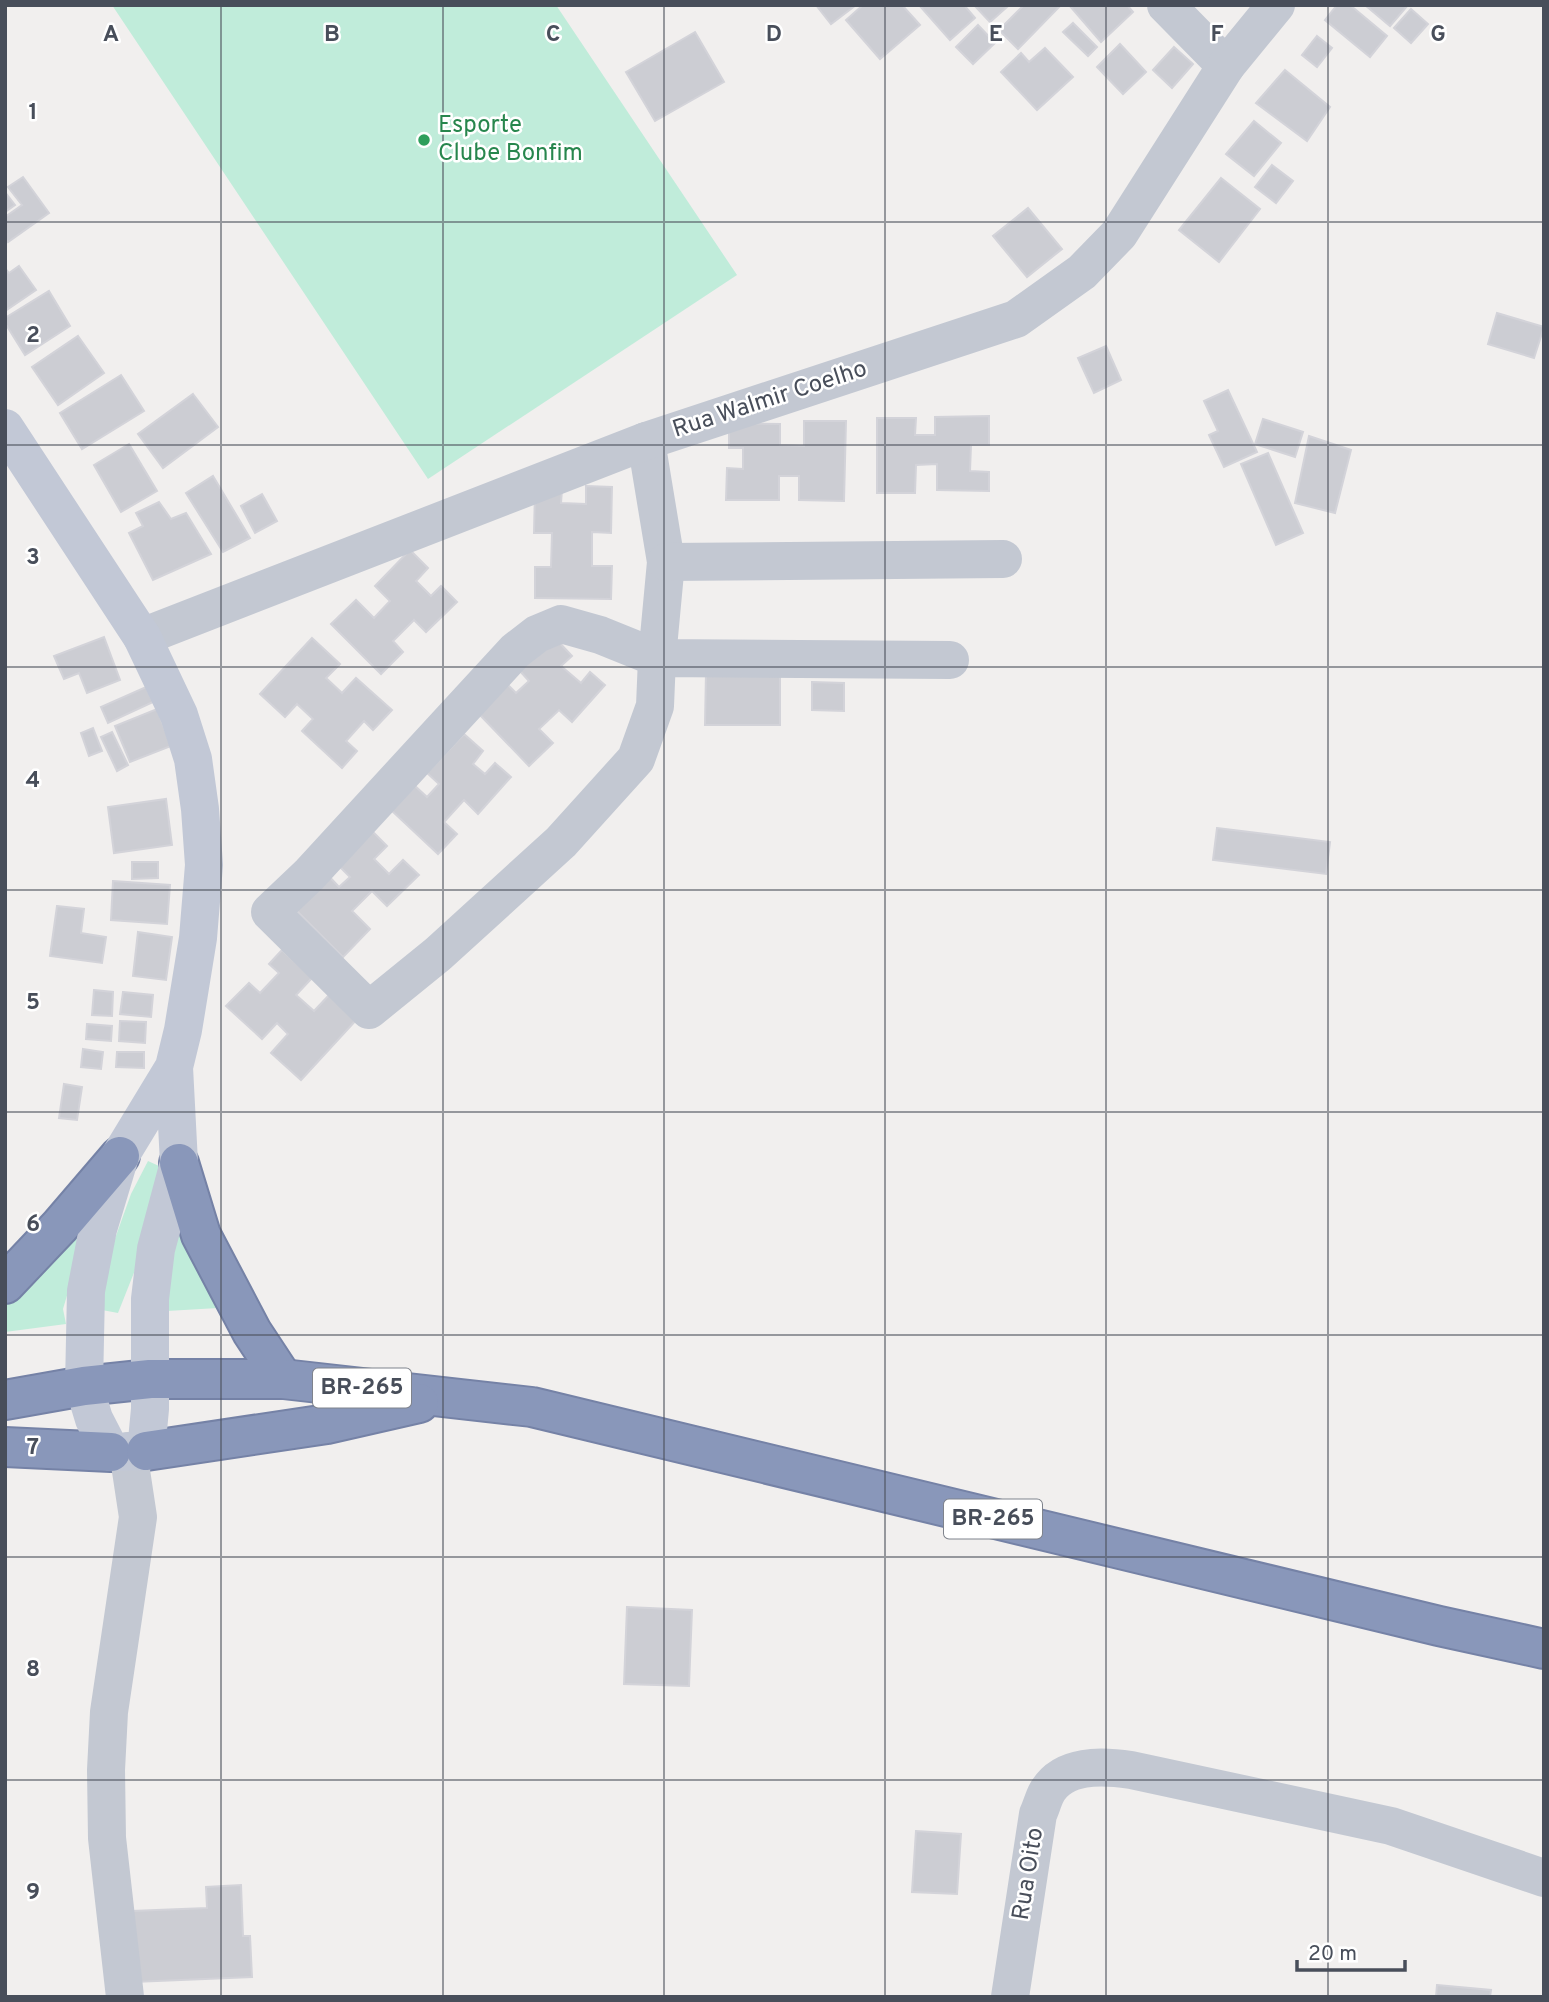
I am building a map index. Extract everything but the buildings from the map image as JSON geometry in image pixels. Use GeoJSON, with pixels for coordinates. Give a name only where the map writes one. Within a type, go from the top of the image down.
{"type":"FeatureCollection","features":[{"type":"Feature","properties":{"kind":"highway"},"geometry":{"type":"LineString","coordinates":[[5,1284],[60,1226],[120,1156]]}},
{"type":"Feature","properties":{"kind":"highway"},"geometry":{"type":"LineString","coordinates":[[179,1163],[201,1235],[252,1332],[283,1379]]}},
{"type":"Feature","properties":{"kind":"highway","name":"BR-265"},"geometry":{"type":"LineString","coordinates":[[5,1400],[84,1386],[150,1379],[283,1379],[532,1407],[1426,1623],[1544,1649]]}},
{"type":"Feature","properties":{"kind":"highway"},"geometry":{"type":"LineString","coordinates":[[5,1447],[128,1451],[327,1424],[441,1397]]}},
{"type":"Feature","properties":{"kind":"main road"},"geometry":{"type":"LineString","coordinates":[[5,428],[142,637],[179,715],[193,759],[200,809],[204,865],[198,938],[174,1067],[179,1163],[156,1249],[150,1299],[150,1409],[128,1451],[94,1419],[84,1386],[86,1291],[98,1229],[120,1156],[174,1067]]}},
{"type":"Feature","properties":{"kind":"street"},"geometry":{"type":"LineString","coordinates":[[1166,5],[1226,66]]}},
{"type":"Feature","properties":{"kind":"street","name":"Rua Walmir Coelho"},"geometry":{"type":"LineString","coordinates":[[142,637],[646,441],[1016,319],[1082,272],[1119,234],[1226,66],[1276,5]]}},
{"type":"Feature","properties":{"kind":"street"},"geometry":{"type":"LineString","coordinates":[[646,441],[666,562],[657,658],[655,706],[636,759],[561,842],[438,954],[369,1010],[270,912],[346,835],[484,683],[515,651],[537,634],[561,624],[600,635],[657,658],[950,660]]}},
{"type":"Feature","properties":{"kind":"street"},"geometry":{"type":"LineString","coordinates":[[666,562],[1003,559]]}},
{"type":"Feature","properties":{"kind":"street"},"geometry":{"type":"LineString","coordinates":[[125,1997],[107,1838],[106,1770],[109,1712],[138,1517],[128,1451]]}},
{"type":"Feature","properties":{"kind":"street","name":"Rua Oito"},"geometry":{"type":"LineString","coordinates":[[1010,1997],[1038,1814],[1047,1791],[1060,1779],[1079,1769],[1104,1766],[1131,1770],[1391,1826],[1544,1878]]}},
{"type":"Feature","properties":{"kind":"green space","name":"Esporte Clube Bonfim"},"geometry":{"type":"Polygon","coordinates":[[[112,5],[556,5],[737,275],[428,479],[112,5]]]}},
{"type":"Feature","properties":{"kind":"green space"},"geometry":{"type":"Polygon","coordinates":[[[148,1161],[159,1166],[139,1260],[118,1313],[102,1310],[98,1286],[131,1194],[148,1161]]]}},
{"type":"Feature","properties":{"kind":"green space"},"geometry":{"type":"Polygon","coordinates":[[[178,1216],[218,1308],[150,1312],[178,1216]]]}},
{"type":"Feature","properties":{"kind":"green space"},"geometry":{"type":"Polygon","coordinates":[[[89,1222],[63,1309],[66,1324],[5,1332],[5,1301],[89,1222]]]}},
{"type":"Feature","properties":{"kind":"place","name":"Esporte Clube Bonfim"},"geometry":{"type":"Point","coordinates":[424,140]}}]}
